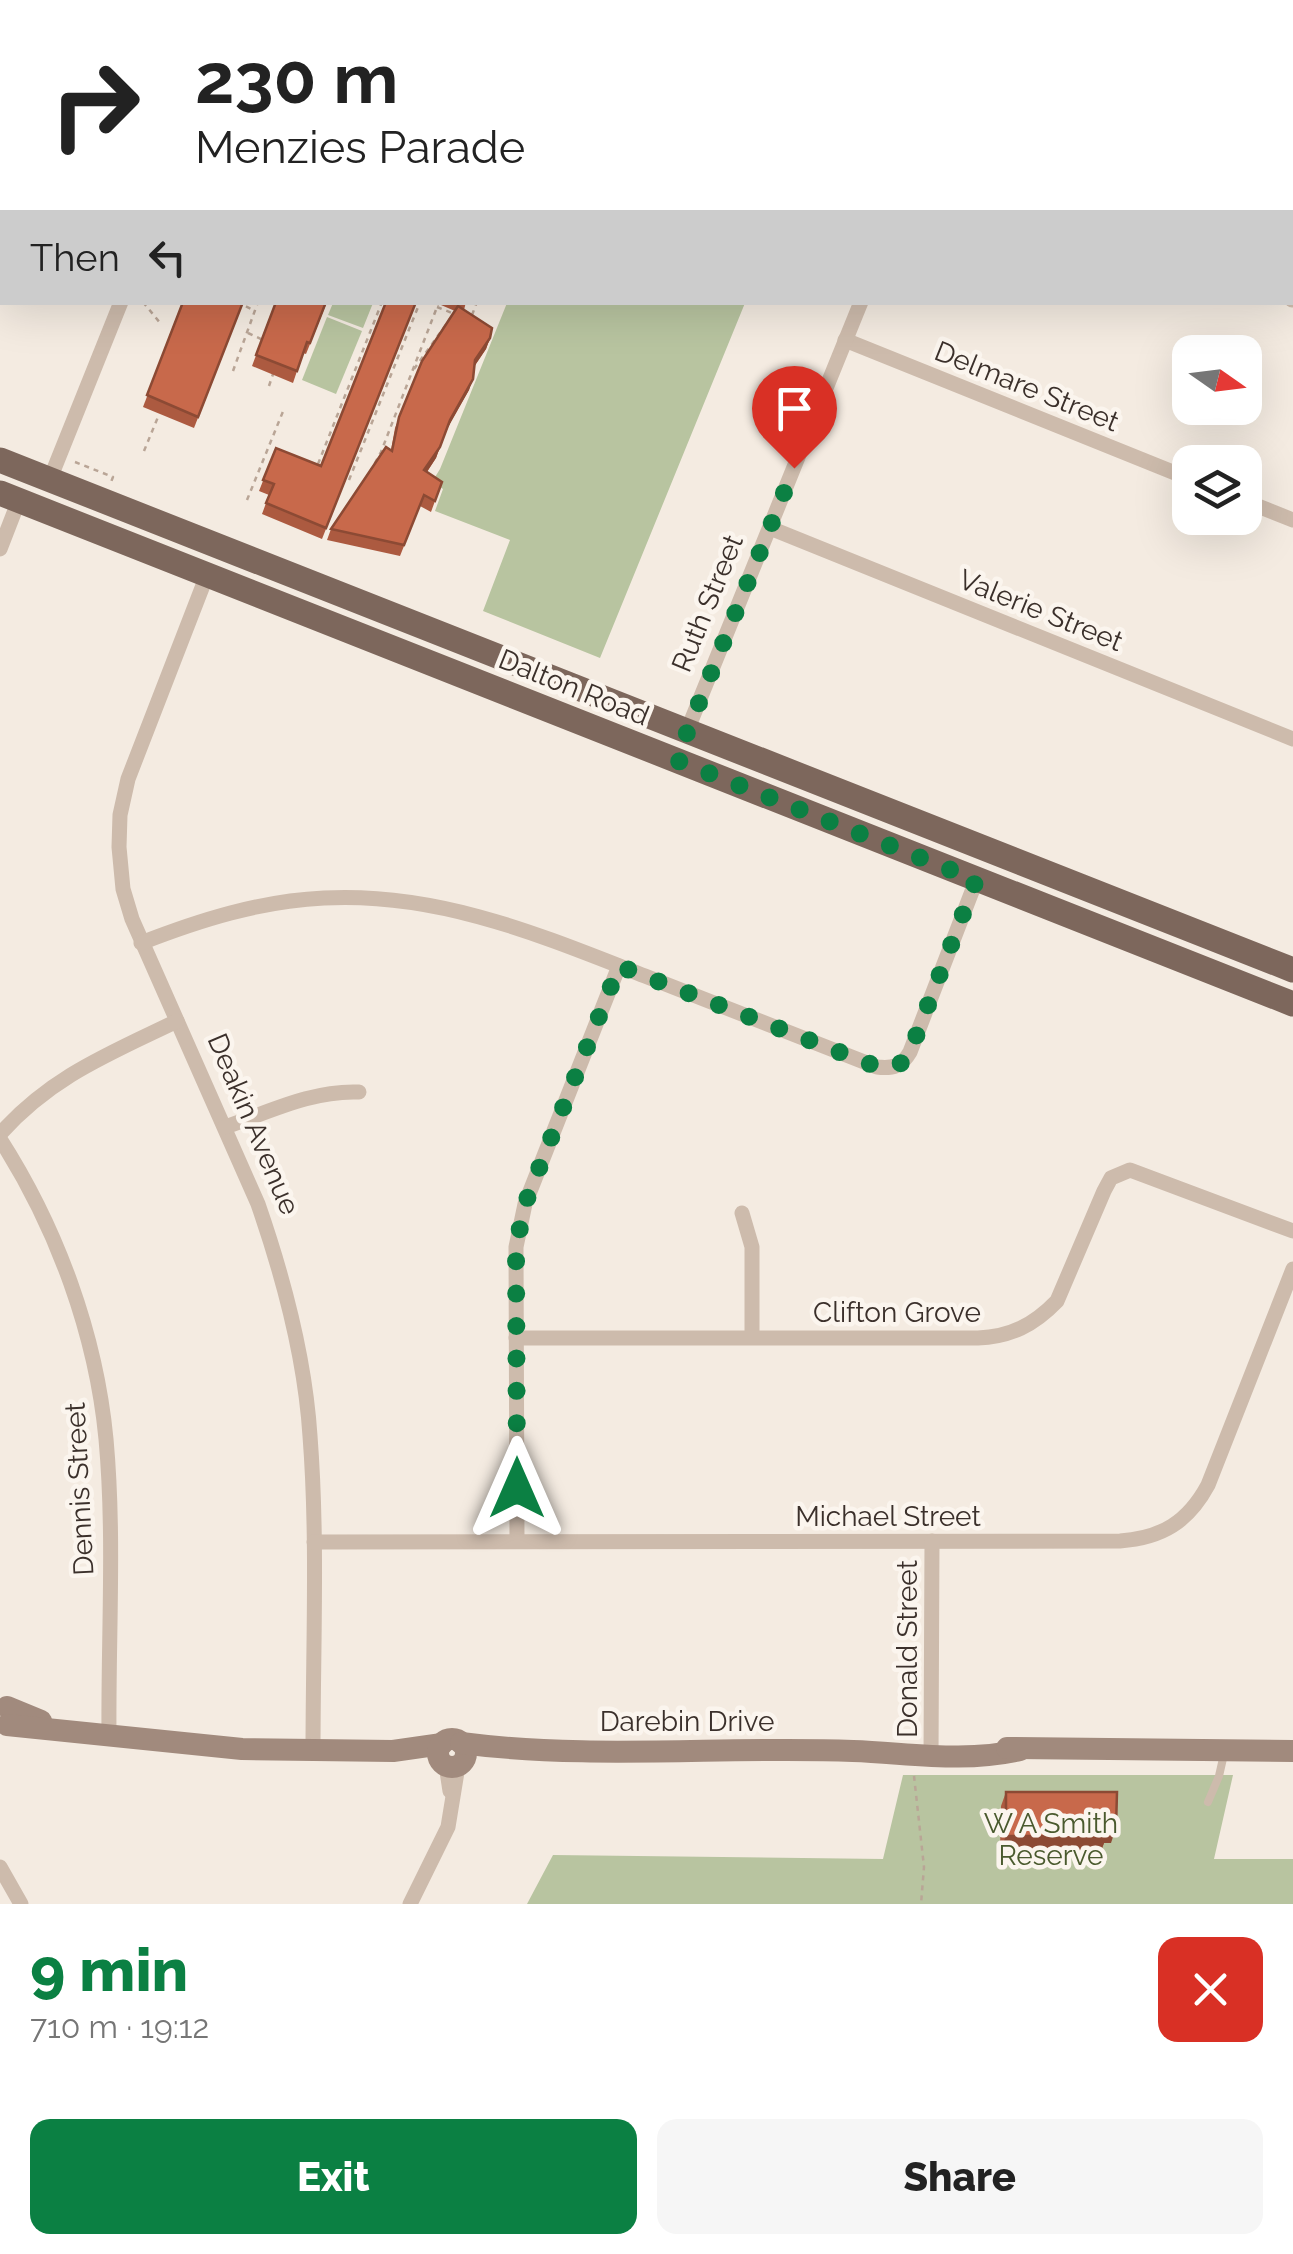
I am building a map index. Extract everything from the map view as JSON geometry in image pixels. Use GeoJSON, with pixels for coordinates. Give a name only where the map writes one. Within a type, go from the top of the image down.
{"type":"FeatureCollection","features":[{"type":"Feature","properties":{"kind":"main road","name":"Dalton Road"},"geometry":{"type":"LineString","coordinates":[[0,460],[1293,970]]}},
{"type":"Feature","properties":{"kind":"main road","name":"Dalton Road"},"geometry":{"type":"LineString","coordinates":[[10,496],[1293,1004]]}},
{"type":"Feature","properties":{"kind":"main road","name":"Deakin Avenue"},"geometry":{"type":"LineString","coordinates":[[207,575],[219,546]]}},
{"type":"Feature","properties":{"kind":"main road","name":"Ruth Street"},"geometry":{"type":"LineString","coordinates":[[676,760],[687,732]]}},
{"type":"Feature","properties":{"kind":"street"},"geometry":{"type":"LineString","coordinates":[[50,480],[120,305]]}},
{"type":"Feature","properties":{"kind":"street","name":"Ruth Street"},"geometry":{"type":"LineString","coordinates":[[687,732],[859,305]]}},
{"type":"Feature","properties":{"kind":"street","name":"Delmare Street"},"geometry":{"type":"LineString","coordinates":[[846,340],[1172,472]]}},
{"type":"Feature","properties":{"kind":"street"},"geometry":{"type":"LineString","coordinates":[[0,549],[10,496]]}},
{"type":"Feature","properties":{"kind":"street"},"geometry":{"type":"LineString","coordinates":[[1262,508],[1293,520]]}},
{"type":"Feature","properties":{"kind":"street","name":"Valerie Street"},"geometry":{"type":"LineString","coordinates":[[770,528],[1293,739]]}},
{"type":"Feature","properties":{"kind":"street","name":"Deakin Avenue"},"geometry":{"type":"LineString","coordinates":[[207,575],[137,752],[120,816],[119,847],[124,890],[141,943],[225,1126],[274,1250],[299,1352],[310,1436],[314,1542],[313,1750]]}},
{"type":"Feature","properties":{"kind":"street"},"geometry":{"type":"LineString","coordinates":[[141,943],[198,921],[245,909],[323,898],[366,897],[448,907],[491,917],[889,1068],[905,1060],[910,1052],[976,880]]}},
{"type":"Feature","properties":{"kind":"street"},"geometry":{"type":"LineString","coordinates":[[517,1541],[516,1247],[525,1204],[619,966]]}},
{"type":"Feature","properties":{"kind":"street"},"geometry":{"type":"LineString","coordinates":[[0,1136],[20,1112],[62,1078],[177,1021]]}},
{"type":"Feature","properties":{"kind":"street"},"geometry":{"type":"LineString","coordinates":[[225,1126],[314,1095],[359,1092]]}},
{"type":"Feature","properties":{"kind":"street","name":"Dennis Street"},"geometry":{"type":"LineString","coordinates":[[0,1136],[61,1259],[81,1317],[100,1394],[109,1488],[108,1736]]}},
{"type":"Feature","properties":{"kind":"street","name":"Clifton Grove"},"geometry":{"type":"LineString","coordinates":[[516,1338],[995,1337],[1029,1325],[1057,1301],[1111,1178],[1130,1170],[1293,1231]]}},
{"type":"Feature","properties":{"kind":"street"},"geometry":{"type":"LineString","coordinates":[[742,1213],[752,1247],[752,1337]]}},
{"type":"Feature","properties":{"kind":"street","name":"Michael Street"},"geometry":{"type":"LineString","coordinates":[[314,1542],[1138,1540],[1181,1521],[1208,1484],[1293,1269]]}},
{"type":"Feature","properties":{"kind":"street","name":"Donald Street"},"geometry":{"type":"LineString","coordinates":[[925,1758],[932,1541]]}},
{"type":"Feature","properties":{"kind":"street","name":"Darebin Drive"},"geometry":{"type":"LineString","coordinates":[[3,1716],[108,1736],[214,1748],[393,1751],[452,1757],[519,1750],[856,1751],[925,1758],[984,1758],[1020,1750],[1293,1751]]}},
{"type":"Feature","properties":{"kind":"street"},"geometry":{"type":"LineString","coordinates":[[410,1904],[444,1836],[452,1800],[452,1757]]}},
{"type":"Feature","properties":{"kind":"street"},"geometry":{"type":"LineString","coordinates":[[0,1867],[21,1904]]}},
{"type":"Feature","properties":{"kind":"lane"},"geometry":{"type":"LineString","coordinates":[[1208,1802],[1224,1751]]}},
{"type":"Feature","properties":{"kind":"path"},"geometry":{"type":"LineString","coordinates":[[145,305],[161,324]]}},
{"type":"Feature","properties":{"kind":"path"},"geometry":{"type":"LineString","coordinates":[[242,305],[255,311]]}},
{"type":"Feature","properties":{"kind":"path"},"geometry":{"type":"LineString","coordinates":[[233,371],[257,305]]}},
{"type":"Feature","properties":{"kind":"path"},"geometry":{"type":"LineString","coordinates":[[317,466],[381,305]]}},
{"type":"Feature","properties":{"kind":"path"},"geometry":{"type":"LineString","coordinates":[[349,480],[419,305]]}},
{"type":"Feature","properties":{"kind":"path"},"geometry":{"type":"LineString","coordinates":[[365,481],[381,452],[438,305]]}},
{"type":"Feature","properties":{"kind":"path"},"geometry":{"type":"LineString","coordinates":[[440,305],[470,321],[476,305]]}},
{"type":"Feature","properties":{"kind":"path"},"geometry":{"type":"LineString","coordinates":[[412,373],[454,314]]}},
{"type":"Feature","properties":{"kind":"path"},"geometry":{"type":"LineString","coordinates":[[247,333],[264,340]]}},
{"type":"Feature","properties":{"kind":"path"},"geometry":{"type":"LineString","coordinates":[[268,386],[273,373]]}},
{"type":"Feature","properties":{"kind":"path"},"geometry":{"type":"LineString","coordinates":[[247,500],[284,409]]}},
{"type":"Feature","properties":{"kind":"path"},"geometry":{"type":"LineString","coordinates":[[144,451],[158,416]]}},
{"type":"Feature","properties":{"kind":"path"},"geometry":{"type":"LineString","coordinates":[[921,1904],[925,1758]]}},
{"type":"Feature","properties":{"kind":"green space"},"geometry":{"type":"Polygon","coordinates":[[[332,305],[372,305],[363,328],[328,315],[332,305]]]}},
{"type":"Feature","properties":{"kind":"green space"},"geometry":{"type":"Polygon","coordinates":[[[506,305],[744,305],[600,658],[483,611],[510,540],[435,511],[443,489],[432,482],[506,305]]]}},
{"type":"Feature","properties":{"kind":"green space"},"geometry":{"type":"Polygon","coordinates":[[[327,317],[362,331],[336,394],[302,380],[327,317]]]}},
{"type":"Feature","properties":{"kind":"green space","name":"W A Smith Reserve"},"geometry":{"type":"Polygon","coordinates":[[[903,1775],[1233,1775],[1214,1859],[1293,1859],[1293,1904],[527,1904],[553,1855],[883,1859],[903,1775]]]}},
{"type":"Feature","properties":{"kind":"building"},"geometry":{"type":"Polygon","coordinates":[[[182,305],[242,305],[198,417],[147,395],[182,305]]]}},
{"type":"Feature","properties":{"kind":"building"},"geometry":{"type":"Polygon","coordinates":[[[275,305],[325,305],[297,371],[256,355],[275,305]]]}},
{"type":"Feature","properties":{"kind":"building"},"geometry":{"type":"Polygon","coordinates":[[[385,305],[415,305],[326,528],[266,503],[274,484],[263,480],[276,448],[321,466],[385,305]]]}},
{"type":"Feature","properties":{"kind":"building"},"geometry":{"type":"Polygon","coordinates":[[[458,306],[492,328],[475,360],[473,379],[440,447],[424,470],[442,482],[435,501],[424,495],[404,545],[331,529],[386,447],[392,451],[399,417],[422,361],[458,306]]]}},
{"type":"Feature","properties":{"kind":"building"},"geometry":{"type":"Polygon","coordinates":[[[1006,1792],[1117,1792],[1116,1828],[1106,1828],[1106,1836],[1006,1836],[1006,1792]]]}},
{"type":"Feature","properties":{"kind":"route"},"geometry":{"type":"LineString","coordinates":[[517,1488],[519,1226],[619,966],[889,1068],[905,1060],[910,1052],[976,880],[676,760],[794,468]]}}]}
